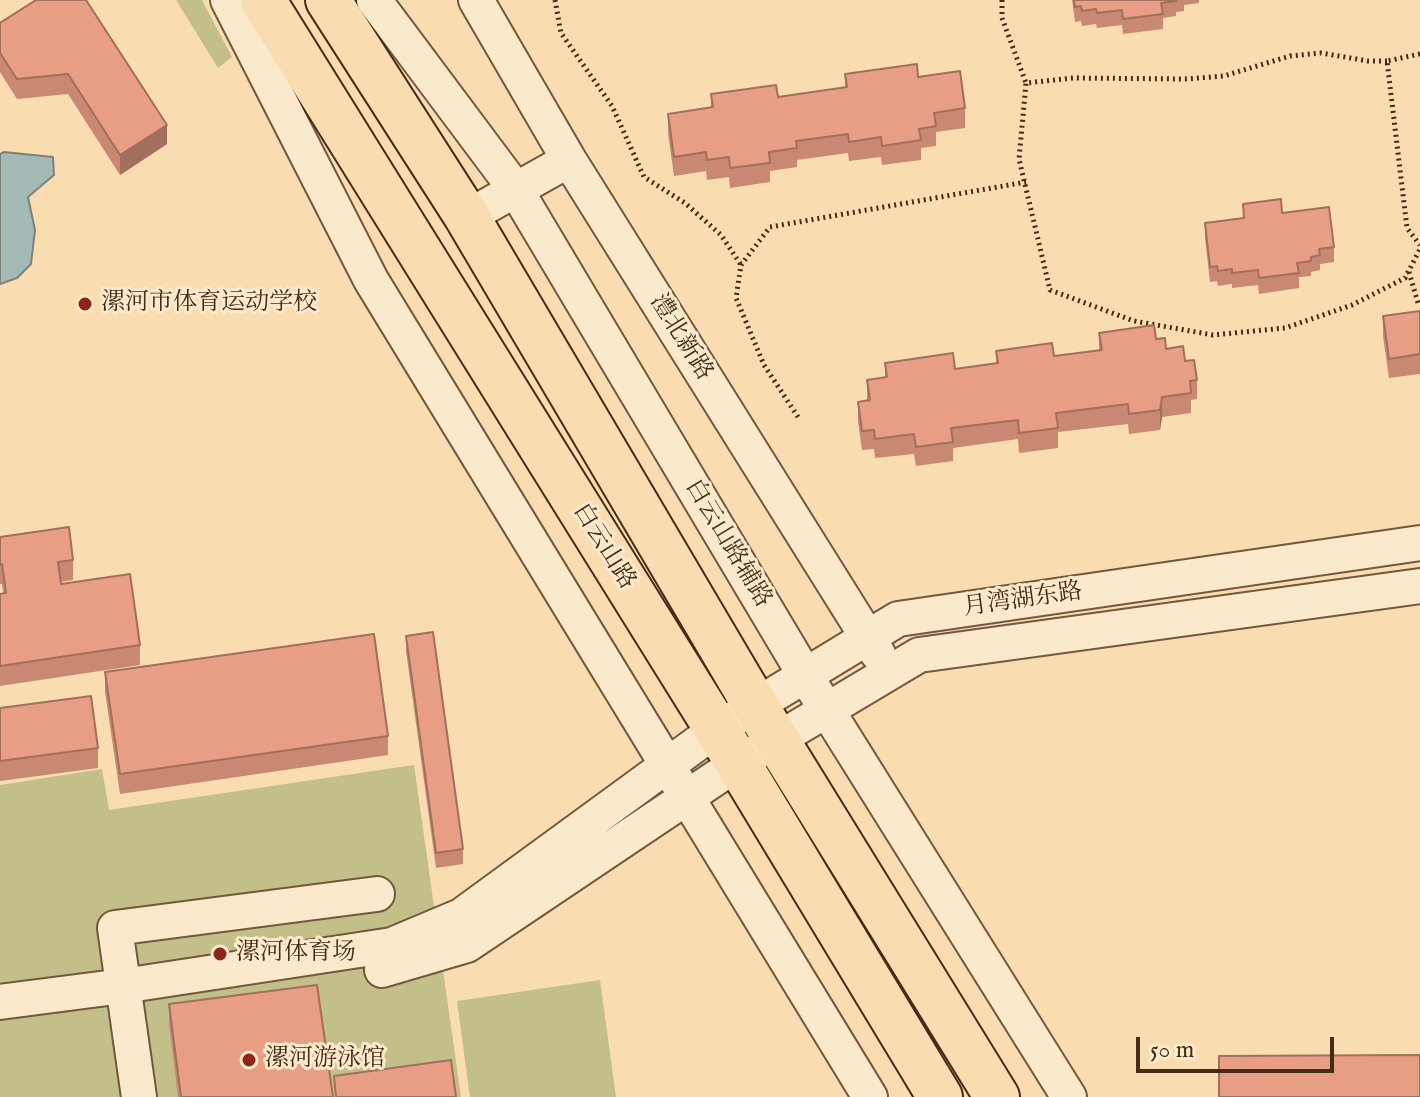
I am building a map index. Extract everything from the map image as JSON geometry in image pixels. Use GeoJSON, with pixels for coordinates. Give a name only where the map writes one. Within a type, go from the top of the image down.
{"type":"FeatureCollection","features":[{"type":"Feature","properties":{"kind":"highway","name":"白云山路"},"geometry":{"type":"LineString","coordinates":[[263,0],[727,746],[940,1097]]}},
{"type":"Feature","properties":{"kind":"highway","name":"白云山路"},"geometry":{"type":"LineString","coordinates":[[328,0],[467,217],[766,723],[997,1097]]}},
{"type":"Feature","properties":{"kind":"street"},"geometry":{"type":"LineString","coordinates":[[228,0],[371,280],[870,1097]]}},
{"type":"Feature","properties":{"kind":"street","name":"白云山路辅路"},"geometry":{"type":"LineString","coordinates":[[374,0],[516,190],[805,675],[1069,1097]]}},
{"type":"Feature","properties":{"kind":"street","name":"澧北新路"},"geometry":{"type":"LineString","coordinates":[[476,0],[569,160],[890,672]]}},
{"type":"Feature","properties":{"kind":"street"},"geometry":{"type":"LineString","coordinates":[[467,217],[569,160]]}},
{"type":"Feature","properties":{"kind":"street","name":"月湾湖东路"},"geometry":{"type":"LineString","coordinates":[[766,723],[805,675],[898,619],[1420,543]]}},
{"type":"Feature","properties":{"kind":"street","name":"月湾湖东路"},"geometry":{"type":"LineString","coordinates":[[124,995],[392,945],[461,916],[665,765],[727,746],[766,723],[828,710],[919,655],[1420,586]]}},
{"type":"Feature","properties":{"kind":"street","name":"月湾湖东路"},"geometry":{"type":"LineString","coordinates":[[124,995],[384,970],[467,945],[686,797],[727,746]]}},
{"type":"Feature","properties":{"kind":"street"},"geometry":{"type":"LineString","coordinates":[[139,1097],[115,928],[377,894]]}},
{"type":"Feature","properties":{"kind":"street"},"geometry":{"type":"LineString","coordinates":[[0,1002],[124,995]]}},
{"type":"Feature","properties":{"kind":"street"},"geometry":{"type":"LineString","coordinates":[[0,1022],[124,995]]}},
{"type":"Feature","properties":{"kind":"path"},"geometry":{"type":"LineString","coordinates":[[555,0],[561,33],[612,106],[644,177],[685,203],[721,235],[741,265]]}},
{"type":"Feature","properties":{"kind":"path"},"geometry":{"type":"LineString","coordinates":[[1002,0],[1002,18],[1026,83],[1019,159],[1050,290],[1134,321],[1213,335],[1285,328],[1352,305],[1405,278],[1420,247],[1407,228],[1387,61]]}},
{"type":"Feature","properties":{"kind":"path"},"geometry":{"type":"LineString","coordinates":[[1026,83],[1073,78],[1185,79],[1224,76],[1290,56],[1321,53],[1368,61],[1387,61],[1420,54]]}},
{"type":"Feature","properties":{"kind":"path"},"geometry":{"type":"LineString","coordinates":[[798,417],[764,365],[736,298],[741,265],[770,227],[1026,182]]}},
{"type":"Feature","properties":{"kind":"path"},"geometry":{"type":"LineString","coordinates":[[1408,271],[1418,303]]}},
{"type":"Feature","properties":{"kind":"shaded area"},"geometry":{"type":"Polygon","coordinates":[[[176,0],[202,0],[232,57],[218,68],[176,0]]]}},
{"type":"Feature","properties":{"kind":"shaded area","name":"漯河体育场"},"geometry":{"type":"Polygon","coordinates":[[[414,765],[461,1097],[0,1097],[0,785],[102,769],[109,810],[414,765]]]}},
{"type":"Feature","properties":{"kind":"shaded area"},"geometry":{"type":"Polygon","coordinates":[[[600,980],[616,1097],[470,1097],[457,1001],[600,980]]]}},
{"type":"Feature","properties":{"kind":"water"},"geometry":{"type":"Polygon","coordinates":[[[0,154],[53,157],[54,175],[28,197],[35,230],[31,264],[17,278],[0,284],[0,154]]]}},
{"type":"Feature","properties":{"kind":"building"},"geometry":{"type":"Polygon","coordinates":[[[36,0],[86,0],[167,125],[120,155],[68,74],[17,79],[0,53],[0,23],[36,0]]]}},
{"type":"Feature","properties":{"kind":"building"},"geometry":{"type":"Polygon","coordinates":[[[1074,0],[1176,1],[1161,3],[1163,14],[1123,19],[1122,10],[1082,11],[1081,6],[1075,7],[1074,0]]]}},
{"type":"Feature","properties":{"kind":"building"},"geometry":{"type":"Polygon","coordinates":[[[917,64],[918,77],[960,71],[965,108],[934,113],[936,126],[919,129],[921,140],[882,146],[881,137],[849,142],[848,134],[796,141],[797,148],[769,152],[770,163],[730,168],[729,157],[707,160],[706,152],[674,157],[668,114],[713,107],[711,94],[776,85],[778,97],[847,87],[845,74],[917,64]]]}},
{"type":"Feature","properties":{"kind":"building"},"geometry":{"type":"Polygon","coordinates":[[[1281,199],[1282,213],[1329,207],[1334,247],[1319,249],[1320,255],[1311,257],[1311,261],[1297,263],[1299,273],[1259,278],[1258,270],[1232,273],[1232,269],[1218,271],[1217,266],[1210,267],[1205,223],[1244,218],[1243,204],[1281,199]]]}},
{"type":"Feature","properties":{"kind":"building"},"geometry":{"type":"Polygon","coordinates":[[[1420,311],[1420,354],[1389,359],[1383,316],[1420,311]]]}},
{"type":"Feature","properties":{"kind":"building"},"geometry":{"type":"Polygon","coordinates":[[[1154,325],[1156,339],[1165,338],[1166,349],[1183,346],[1185,361],[1194,360],[1197,380],[1190,381],[1191,393],[1162,397],[1160,410],[1129,414],[1128,404],[1056,413],[1058,428],[1019,433],[1018,420],[951,428],[953,442],[916,447],[914,434],[875,439],[874,430],[862,431],[858,402],[870,400],[867,380],[887,377],[885,363],[953,353],[955,369],[998,363],[996,351],[1052,343],[1054,356],[1102,350],[1099,333],[1154,325]]]}},
{"type":"Feature","properties":{"kind":"building"},"geometry":{"type":"Polygon","coordinates":[[[69,527],[73,560],[58,562],[61,584],[130,574],[140,645],[0,666],[0,594],[6,593],[0,565],[0,537],[69,527]]]}},
{"type":"Feature","properties":{"kind":"building"},"geometry":{"type":"Polygon","coordinates":[[[433,632],[463,849],[436,853],[406,636],[433,632]]]}},
{"type":"Feature","properties":{"kind":"building"},"geometry":{"type":"Polygon","coordinates":[[[374,634],[388,736],[120,774],[105,672],[374,634]]]}},
{"type":"Feature","properties":{"kind":"building"},"geometry":{"type":"Polygon","coordinates":[[[91,696],[98,748],[0,761],[0,708],[91,696]]]}},
{"type":"Feature","properties":{"kind":"building","name":"漯河游泳馆"},"geometry":{"type":"Polygon","coordinates":[[[317,985],[333,1097],[181,1097],[169,1004],[317,985]]]}},
{"type":"Feature","properties":{"kind":"building"},"geometry":{"type":"Polygon","coordinates":[[[1420,1055],[1420,1097],[1219,1097],[1219,1056],[1420,1055]]]}},
{"type":"Feature","properties":{"kind":"building"},"geometry":{"type":"Polygon","coordinates":[[[451,1060],[456,1097],[336,1097],[334,1076],[451,1060]]]}},
{"type":"Feature","properties":{"kind":"place","name":"漯河市体育运动学校"},"geometry":{"type":"Point","coordinates":[85,304]}},
{"type":"Feature","properties":{"kind":"place","name":"漯河体育场"},"geometry":{"type":"Point","coordinates":[220,954]}},
{"type":"Feature","properties":{"kind":"place","name":"漯河游泳馆"},"geometry":{"type":"Point","coordinates":[249,1060]}}]}
